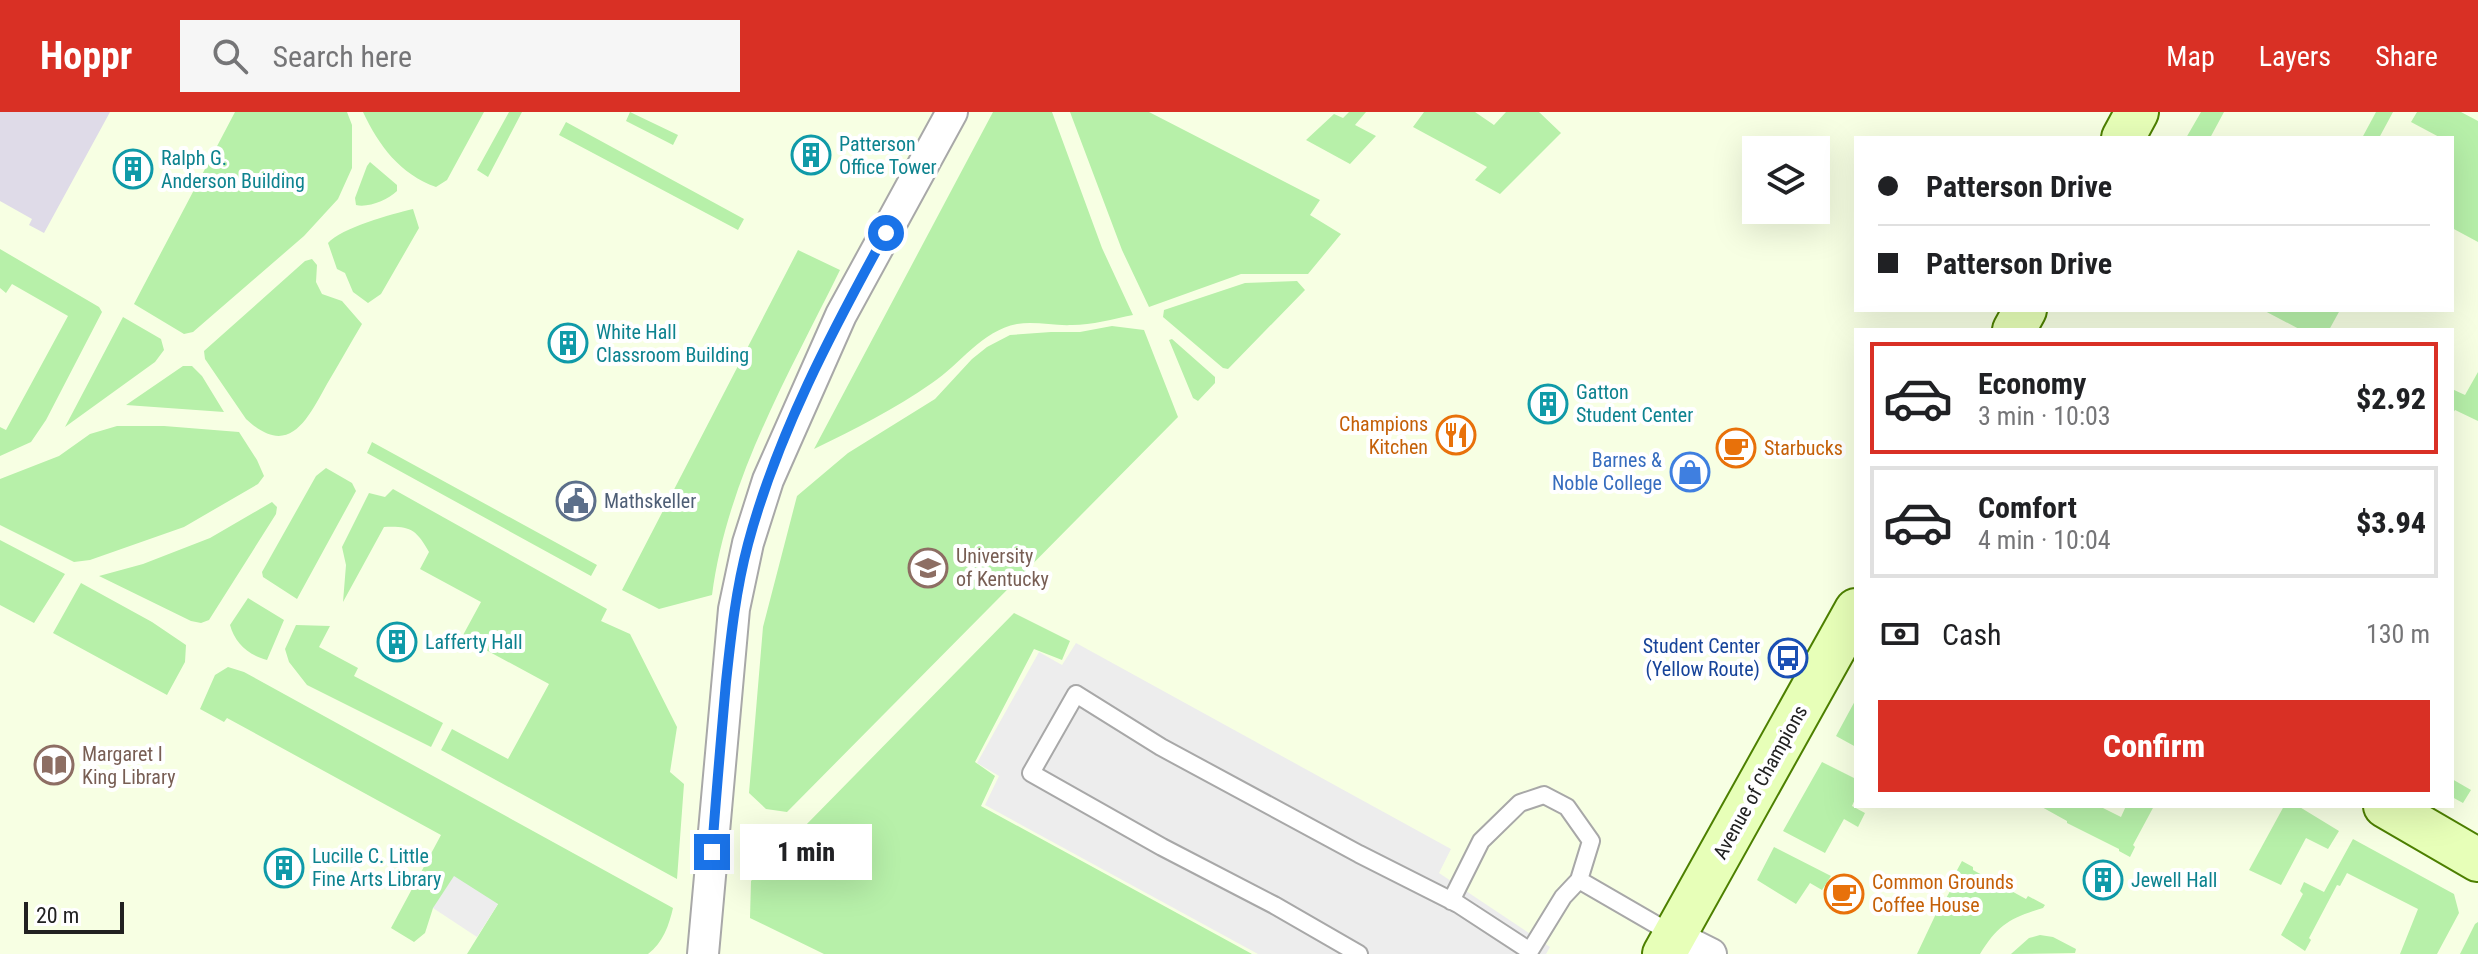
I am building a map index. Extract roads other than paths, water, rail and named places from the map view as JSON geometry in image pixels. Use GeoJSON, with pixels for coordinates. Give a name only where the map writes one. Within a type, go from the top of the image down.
{"type":"FeatureCollection","features":[{"type":"Feature","properties":{"kind":"main road"},"geometry":{"type":"LineString","coordinates":[[2124,136],[2137,112]]}},
{"type":"Feature","properties":{"kind":"main road","name":"Avenue of Champions"},"geometry":{"type":"LineString","coordinates":[[1684,948],[1854,614]]}},
{"type":"Feature","properties":{"kind":"main road"},"geometry":{"type":"LineString","coordinates":[[2388,808],[2478,860]]}},
{"type":"Feature","properties":{"kind":"street"},"geometry":{"type":"LineString","coordinates":[[703,954],[734,609],[748,543],[768,480],[841,315],[952,112]]}},
{"type":"Feature","properties":{"kind":"lane"},"geometry":{"type":"LineString","coordinates":[[1359,954],[1031,773],[1076,694],[1161,747],[1451,901],[1529,953],[1563,897],[1579,880],[1591,841],[1567,807],[1544,795],[1520,803],[1481,841],[1451,901]]}},
{"type":"Feature","properties":{"kind":"lane"},"geometry":{"type":"LineString","coordinates":[[1579,880],[1684,948]]}},
{"type":"Feature","properties":{"kind":"place","name":"Patterson Office Tower"},"geometry":{"type":"Point","coordinates":[811,155]}},
{"type":"Feature","properties":{"kind":"place","name":"Ralph G. Anderson Building"},"geometry":{"type":"Point","coordinates":[133,169]}},
{"type":"Feature","properties":{"kind":"place","name":"White Hall Classroom Building"},"geometry":{"type":"Point","coordinates":[568,343]}},
{"type":"Feature","properties":{"kind":"place","name":"Gatton Student Center"},"geometry":{"type":"Point","coordinates":[1548,404]}},
{"type":"Feature","properties":{"kind":"place","name":"Champions Kitchen"},"geometry":{"type":"Point","coordinates":[1456,435]}},
{"type":"Feature","properties":{"kind":"place","name":"Starbucks"},"geometry":{"type":"Point","coordinates":[1736,448]}},
{"type":"Feature","properties":{"kind":"place","name":"Barnes & Noble College"},"geometry":{"type":"Point","coordinates":[1690,472]}},
{"type":"Feature","properties":{"kind":"place","name":"Mathskeller"},"geometry":{"type":"Point","coordinates":[576,501]}},
{"type":"Feature","properties":{"kind":"place","name":"University of Kentucky"},"geometry":{"type":"Point","coordinates":[928,568]}},
{"type":"Feature","properties":{"kind":"place","name":"Lafferty Hall"},"geometry":{"type":"Point","coordinates":[397,642]}},
{"type":"Feature","properties":{"kind":"place","name":"Student Center (Yellow Route)"},"geometry":{"type":"Point","coordinates":[1788,658]}},
{"type":"Feature","properties":{"kind":"place","name":"Margaret I King Library"},"geometry":{"type":"Point","coordinates":[54,765]}},
{"type":"Feature","properties":{"kind":"place","name":"Lucille C. Little Fine Arts Library"},"geometry":{"type":"Point","coordinates":[284,868]}},
{"type":"Feature","properties":{"kind":"place","name":"Jewell Hall"},"geometry":{"type":"Point","coordinates":[2103,880]}},
{"type":"Feature","properties":{"kind":"place","name":"Common Grounds Coffee House"},"geometry":{"type":"Point","coordinates":[1844,894]}}]}
